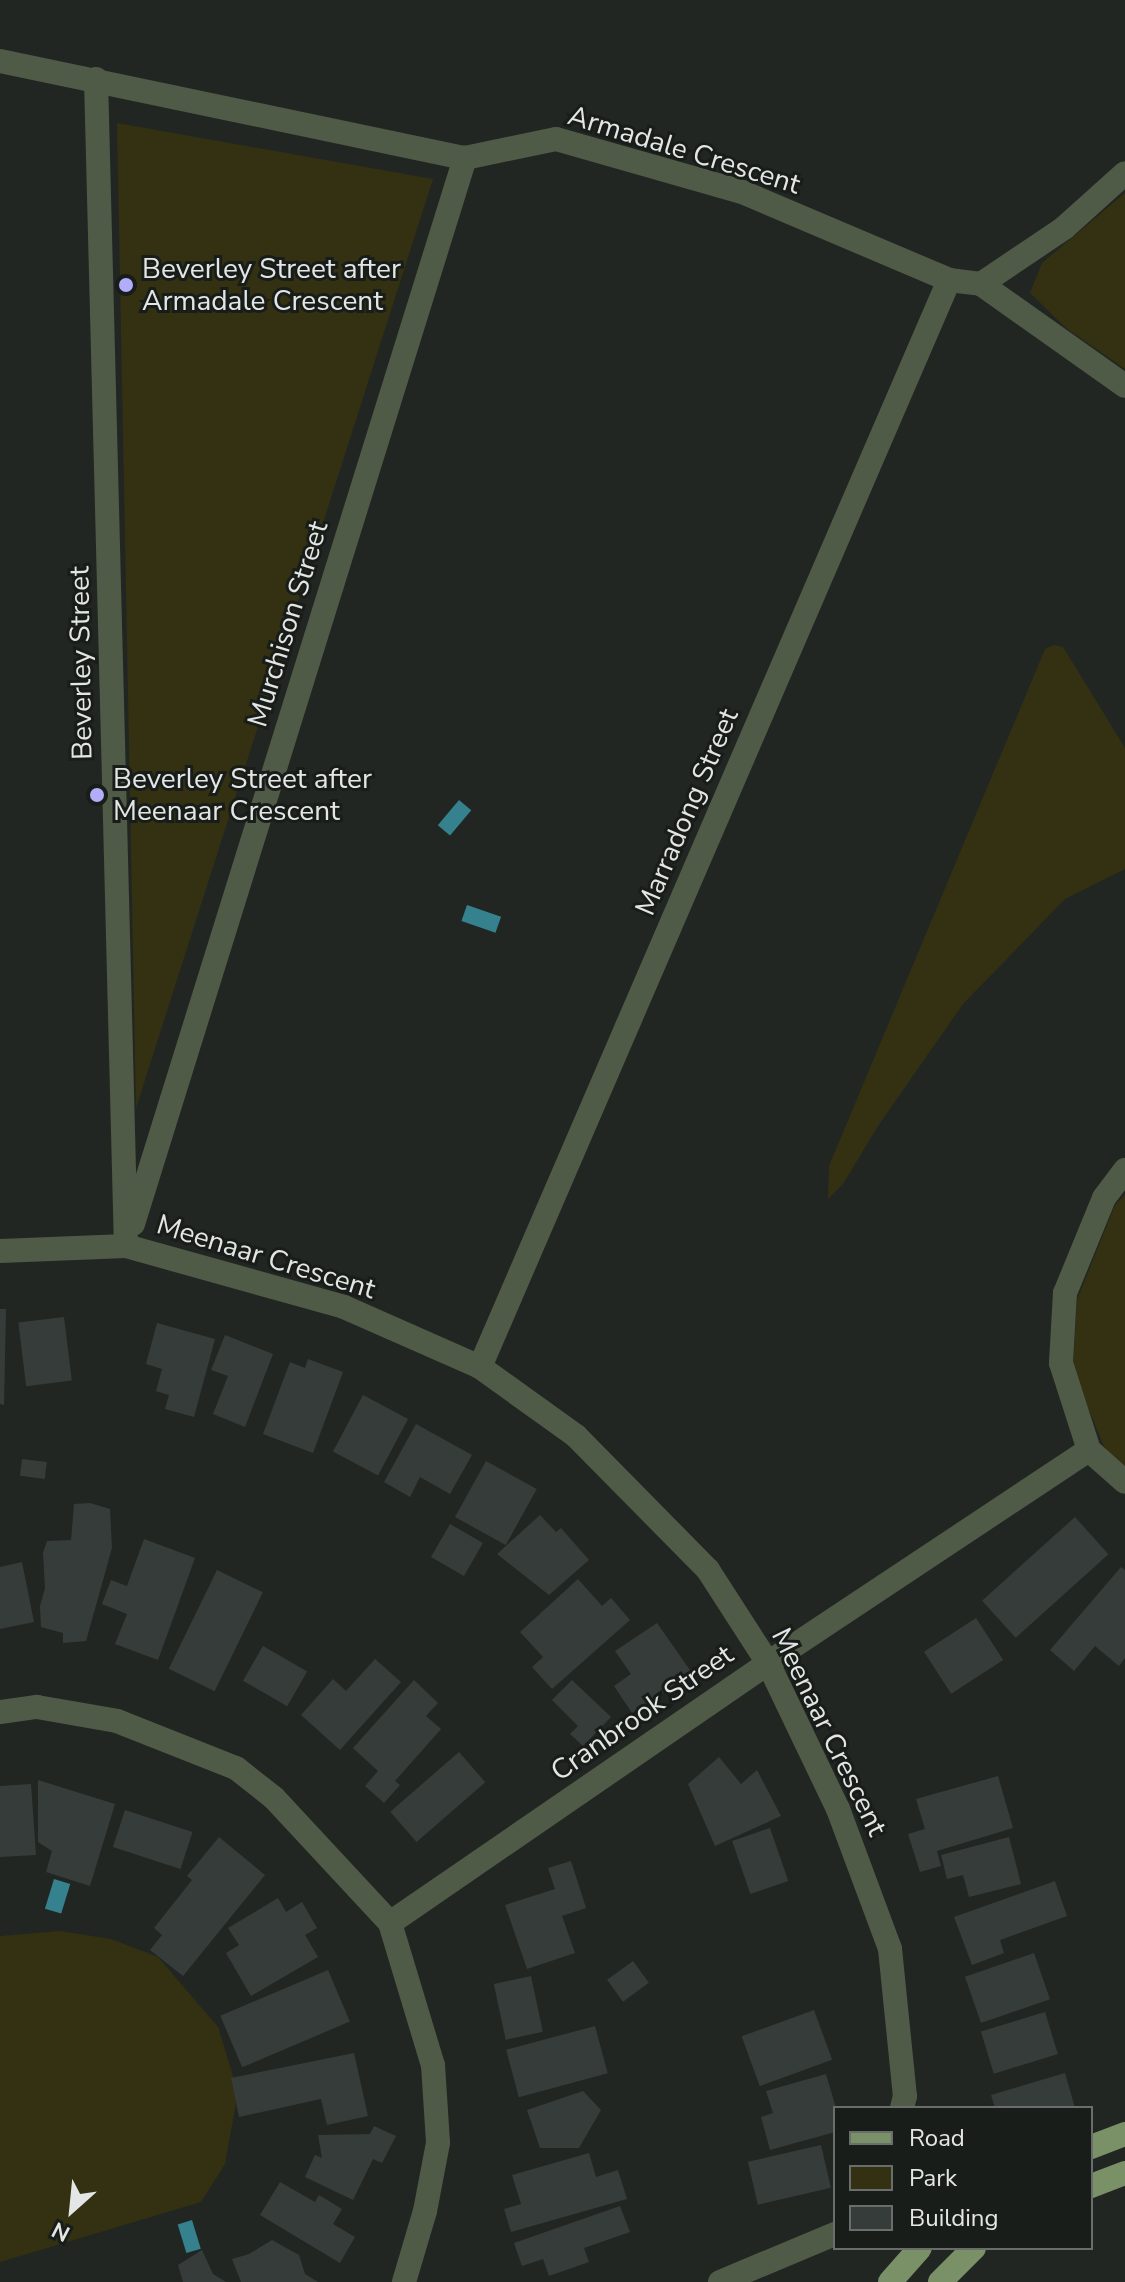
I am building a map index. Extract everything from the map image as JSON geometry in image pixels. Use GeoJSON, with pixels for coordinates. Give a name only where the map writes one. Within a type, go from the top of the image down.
{"type":"FeatureCollection","features":[{"type":"Feature","properties":{"kind":"main road"},"geometry":{"type":"LineString","coordinates":[[1093,2146],[1125,2134]]}},
{"type":"Feature","properties":{"kind":"main road"},"geometry":{"type":"LineString","coordinates":[[1093,2185],[1125,2173]]}},
{"type":"Feature","properties":{"kind":"main road"},"geometry":{"type":"LineString","coordinates":[[890,2282],[918,2250]]}},
{"type":"Feature","properties":{"kind":"main road"},"geometry":{"type":"LineString","coordinates":[[940,2282],[972,2250]]}},
{"type":"Feature","properties":{"kind":"street","name":"Armadale Crescent"},"geometry":{"type":"LineString","coordinates":[[0,61],[465,158],[556,139],[742,192],[949,280],[981,284],[1125,386]]}},
{"type":"Feature","properties":{"kind":"street","name":"Beverley Street"},"geometry":{"type":"LineString","coordinates":[[96,79],[126,1246]]}},
{"type":"Feature","properties":{"kind":"street","name":"Murchison Street"},"geometry":{"type":"LineString","coordinates":[[126,1246],[465,158]]}},
{"type":"Feature","properties":{"kind":"street"},"geometry":{"type":"LineString","coordinates":[[981,284],[1064,228],[1125,173]]}},
{"type":"Feature","properties":{"kind":"street","name":"Marradong Street"},"geometry":{"type":"LineString","coordinates":[[480,1367],[949,280]]}},
{"type":"Feature","properties":{"kind":"street"},"geometry":{"type":"LineString","coordinates":[[1125,1170],[1104,1198],[1065,1293],[1061,1363],[1089,1450],[1125,1482]]}},
{"type":"Feature","properties":{"kind":"street","name":"Meenaar Crescent"},"geometry":{"type":"LineString","coordinates":[[0,1251],[126,1246],[344,1307],[480,1367],[576,1436],[708,1570],[768,1663],[838,1809],[890,1949],[905,2096],[902,2106]]}},
{"type":"Feature","properties":{"kind":"street","name":"Cranbrook Street"},"geometry":{"type":"LineString","coordinates":[[390,1923],[768,1663],[1089,1450]]}},
{"type":"Feature","properties":{"kind":"street"},"geometry":{"type":"LineString","coordinates":[[0,1712],[37,1707],[117,1721],[236,1768],[274,1798],[390,1923],[433,2065],[438,2143],[425,2211],[404,2282]]}},
{"type":"Feature","properties":{"kind":"street"},"geometry":{"type":"LineString","coordinates":[[720,2282],[833,2235]]}},
{"type":"Feature","properties":{"kind":"green space"},"geometry":{"type":"Polygon","coordinates":[[[117,123],[433,179],[136,1108],[117,123]]]}},
{"type":"Feature","properties":{"kind":"green space"},"geometry":{"type":"Polygon","coordinates":[[[1125,193],[1125,369],[1066,328],[1030,293],[1042,263],[1125,193]]]}},
{"type":"Feature","properties":{"kind":"green space"},"geometry":{"type":"Polygon","coordinates":[[[1054,645],[1063,647],[1125,748],[1125,869],[1065,899],[963,1004],[878,1126],[843,1184],[828,1199],[829,1166],[1045,649],[1054,645]]]}},
{"type":"Feature","properties":{"kind":"green space"},"geometry":{"type":"Polygon","coordinates":[[[1125,1195],[1125,1466],[1105,1449],[1073,1371],[1077,1300],[1115,1205],[1125,1195]]]}},
{"type":"Feature","properties":{"kind":"green space"},"geometry":{"type":"Polygon","coordinates":[[[60,1931],[111,1939],[158,1957],[218,2027],[238,2092],[225,2164],[201,2202],[0,2262],[0,1936],[60,1931]]]}},
{"type":"Feature","properties":{"kind":"water"},"geometry":{"type":"Polygon","coordinates":[[[459,800],[471,810],[450,836],[438,825],[459,800]]]}},
{"type":"Feature","properties":{"kind":"water"},"geometry":{"type":"Polygon","coordinates":[[[467,905],[501,917],[496,933],[461,921],[467,905]]]}},
{"type":"Feature","properties":{"kind":"water"},"geometry":{"type":"Polygon","coordinates":[[[54,1879],[70,1884],[61,1914],[45,1909],[54,1879]]]}},
{"type":"Feature","properties":{"kind":"water"},"geometry":{"type":"Polygon","coordinates":[[[192,2220],[201,2249],[186,2253],[178,2224],[192,2220]]]}},
{"type":"Feature","properties":{"kind":"building"},"geometry":{"type":"Polygon","coordinates":[[[0,1309],[6,1309],[4,1405],[0,1404],[0,1309]]]}},
{"type":"Feature","properties":{"kind":"building"},"geometry":{"type":"Polygon","coordinates":[[[64,1317],[72,1381],[26,1386],[18,1323],[64,1317]]]}},
{"type":"Feature","properties":{"kind":"building"},"geometry":{"type":"Polygon","coordinates":[[[157,1323],[215,1339],[194,1417],[165,1409],[169,1395],[156,1391],[162,1369],[146,1364],[157,1323]]]}},
{"type":"Feature","properties":{"kind":"building"},"geometry":{"type":"Polygon","coordinates":[[[225,1335],[273,1354],[245,1427],[213,1414],[228,1376],[211,1370],[225,1335]]]}},
{"type":"Feature","properties":{"kind":"building"},"geometry":{"type":"Polygon","coordinates":[[[308,1359],[343,1372],[313,1453],[263,1434],[290,1362],[305,1368],[308,1359]]]}},
{"type":"Feature","properties":{"kind":"building"},"geometry":{"type":"Polygon","coordinates":[[[363,1395],[408,1419],[378,1475],[333,1452],[363,1395]]]}},
{"type":"Feature","properties":{"kind":"building"},"geometry":{"type":"Polygon","coordinates":[[[416,1424],[472,1455],[450,1494],[420,1477],[410,1497],[384,1482],[416,1424]]]}},
{"type":"Feature","properties":{"kind":"building"},"geometry":{"type":"Polygon","coordinates":[[[22,1459],[47,1462],[45,1479],[20,1476],[22,1459]]]}},
{"type":"Feature","properties":{"kind":"building"},"geometry":{"type":"Polygon","coordinates":[[[486,1461],[537,1489],[506,1545],[455,1517],[486,1461]]]}},
{"type":"Feature","properties":{"kind":"building"},"geometry":{"type":"Polygon","coordinates":[[[90,1503],[110,1509],[112,1548],[86,1641],[63,1643],[63,1633],[41,1627],[40,1606],[45,1588],[43,1553],[47,1541],[71,1540],[74,1504],[90,1503]]]}},
{"type":"Feature","properties":{"kind":"building"},"geometry":{"type":"Polygon","coordinates":[[[540,1515],[556,1532],[561,1528],[589,1560],[549,1595],[497,1554],[540,1515]]]}},
{"type":"Feature","properties":{"kind":"building"},"geometry":{"type":"Polygon","coordinates":[[[1075,1517],[1108,1554],[1016,1638],[982,1601],[1075,1517]]]}},
{"type":"Feature","properties":{"kind":"building"},"geometry":{"type":"Polygon","coordinates":[[[450,1524],[483,1543],[464,1576],[431,1557],[450,1524]]]}},
{"type":"Feature","properties":{"kind":"building"},"geometry":{"type":"Polygon","coordinates":[[[144,1539],[195,1558],[158,1660],[115,1644],[127,1614],[102,1604],[111,1580],[127,1586],[144,1539]]]}},
{"type":"Feature","properties":{"kind":"building"},"geometry":{"type":"Polygon","coordinates":[[[22,1562],[34,1622],[0,1629],[0,1567],[22,1562]]]}},
{"type":"Feature","properties":{"kind":"building"},"geometry":{"type":"Polygon","coordinates":[[[1121,1567],[1125,1570],[1125,1658],[1119,1666],[1095,1646],[1074,1671],[1050,1650],[1121,1567]]]}},
{"type":"Feature","properties":{"kind":"building"},"geometry":{"type":"Polygon","coordinates":[[[217,1570],[263,1592],[215,1691],[169,1669],[217,1570]]]}},
{"type":"Feature","properties":{"kind":"building"},"geometry":{"type":"Polygon","coordinates":[[[578,1579],[602,1606],[611,1598],[630,1620],[552,1689],[532,1667],[543,1657],[520,1632],[578,1579]]]}},
{"type":"Feature","properties":{"kind":"building"},"geometry":{"type":"Polygon","coordinates":[[[976,1618],[1003,1660],[951,1694],[924,1652],[976,1618]]]}},
{"type":"Feature","properties":{"kind":"building"},"geometry":{"type":"Polygon","coordinates":[[[657,1623],[692,1673],[632,1713],[614,1686],[631,1674],[615,1651],[657,1623]]]}},
{"type":"Feature","properties":{"kind":"building"},"geometry":{"type":"Polygon","coordinates":[[[263,1646],[307,1672],[287,1706],[243,1681],[263,1646]]]}},
{"type":"Feature","properties":{"kind":"building"},"geometry":{"type":"Polygon","coordinates":[[[375,1659],[401,1682],[340,1750],[301,1715],[333,1679],[346,1691],[375,1659]]]}},
{"type":"Feature","properties":{"kind":"building"},"geometry":{"type":"Polygon","coordinates":[[[414,1680],[438,1703],[426,1716],[441,1729],[395,1781],[400,1785],[384,1803],[365,1786],[378,1771],[353,1748],[414,1680]]]}},
{"type":"Feature","properties":{"kind":"building"},"geometry":{"type":"Polygon","coordinates":[[[572,1680],[611,1717],[583,1746],[570,1734],[578,1726],[552,1700],[572,1680]]]}},
{"type":"Feature","properties":{"kind":"building"},"geometry":{"type":"Polygon","coordinates":[[[459,1752],[485,1782],[417,1842],[390,1812],[459,1752]]]}},
{"type":"Feature","properties":{"kind":"building"},"geometry":{"type":"Polygon","coordinates":[[[719,1757],[741,1784],[757,1770],[781,1816],[715,1846],[688,1784],[719,1757]]]}},
{"type":"Feature","properties":{"kind":"building"},"geometry":{"type":"Polygon","coordinates":[[[998,1776],[1013,1828],[937,1851],[941,1866],[920,1872],[908,1834],[925,1829],[916,1799],[998,1776]]]}},
{"type":"Feature","properties":{"kind":"building"},"geometry":{"type":"Polygon","coordinates":[[[38,1780],[115,1804],[90,1886],[46,1872],[52,1851],[38,1842],[38,1780]]]}},
{"type":"Feature","properties":{"kind":"building"},"geometry":{"type":"Polygon","coordinates":[[[31,1784],[36,1855],[0,1857],[0,1786],[31,1784]]]}},
{"type":"Feature","properties":{"kind":"building"},"geometry":{"type":"Polygon","coordinates":[[[125,1810],[193,1832],[180,1869],[113,1847],[125,1810]]]}},
{"type":"Feature","properties":{"kind":"building"},"geometry":{"type":"Polygon","coordinates":[[[770,1828],[788,1881],[750,1894],[732,1841],[770,1828]]]}},
{"type":"Feature","properties":{"kind":"building"},"geometry":{"type":"Polygon","coordinates":[[[219,1837],[265,1875],[183,1976],[150,1950],[162,1935],[154,1928],[192,1880],[187,1876],[219,1837]]]}},
{"type":"Feature","properties":{"kind":"building"},"geometry":{"type":"Polygon","coordinates":[[[1009,1837],[1021,1884],[969,1897],[963,1875],[947,1879],[941,1855],[1009,1837]]]}},
{"type":"Feature","properties":{"kind":"building"},"geometry":{"type":"Polygon","coordinates":[[[571,1861],[586,1908],[562,1916],[575,1953],[527,1969],[505,1905],[555,1889],[548,1868],[571,1861]]]}},
{"type":"Feature","properties":{"kind":"building"},"geometry":{"type":"Polygon","coordinates":[[[1055,1881],[1067,1916],[1000,1940],[1004,1953],[972,1965],[954,1917],[1055,1881]]]}},
{"type":"Feature","properties":{"kind":"building"},"geometry":{"type":"Polygon","coordinates":[[[278,1898],[286,1912],[302,1902],[317,1928],[305,1935],[318,1957],[251,1996],[226,1953],[239,1945],[228,1928],[278,1898]]]}},
{"type":"Feature","properties":{"kind":"building"},"geometry":{"type":"Polygon","coordinates":[[[1034,1953],[1050,1999],[981,2023],[965,1977],[1034,1953]]]}},
{"type":"Feature","properties":{"kind":"building"},"geometry":{"type":"Polygon","coordinates":[[[633,1961],[649,1983],[623,2002],[607,1980],[633,1961]]]}},
{"type":"Feature","properties":{"kind":"building"},"geometry":{"type":"Polygon","coordinates":[[[328,1970],[350,2022],[242,2067],[220,2016],[328,1970]]]}},
{"type":"Feature","properties":{"kind":"building"},"geometry":{"type":"Polygon","coordinates":[[[531,1976],[543,2032],[506,2040],[494,1984],[531,1976]]]}},
{"type":"Feature","properties":{"kind":"building"},"geometry":{"type":"Polygon","coordinates":[[[814,2010],[832,2060],[760,2086],[742,2036],[814,2010]]]}},
{"type":"Feature","properties":{"kind":"building"},"geometry":{"type":"Polygon","coordinates":[[[1045,2012],[1058,2054],[994,2074],[981,2032],[1045,2012]]]}},
{"type":"Feature","properties":{"kind":"building"},"geometry":{"type":"Polygon","coordinates":[[[595,2026],[608,2073],[519,2097],[506,2050],[595,2026]]]}},
{"type":"Feature","properties":{"kind":"building"},"geometry":{"type":"Polygon","coordinates":[[[354,2053],[368,2116],[327,2125],[321,2099],[239,2117],[231,2078],[354,2053]]]}},
{"type":"Feature","properties":{"kind":"building"},"geometry":{"type":"Polygon","coordinates":[[[1065,2073],[1074,2106],[994,2106],[991,2095],[1065,2073]]]}},
{"type":"Feature","properties":{"kind":"building"},"geometry":{"type":"Polygon","coordinates":[[[826,2074],[835,2106],[833,2106],[833,2133],[770,2150],[761,2117],[773,2113],[766,2091],[826,2074]]]}},
{"type":"Feature","properties":{"kind":"building"},"geometry":{"type":"Polygon","coordinates":[[[583,2091],[601,2110],[579,2148],[540,2148],[527,2110],[583,2091]]]}},
{"type":"Feature","properties":{"kind":"building"},"geometry":{"type":"Polygon","coordinates":[[[374,2126],[396,2136],[382,2163],[373,2159],[353,2200],[305,2177],[315,2155],[322,2158],[318,2135],[370,2134],[374,2126]]]}},
{"type":"Feature","properties":{"kind":"building"},"geometry":{"type":"Polygon","coordinates":[[[821,2145],[831,2188],[758,2205],[748,2162],[821,2145]]]}},
{"type":"Feature","properties":{"kind":"building"},"geometry":{"type":"Polygon","coordinates":[[[589,2153],[596,2177],[618,2170],[627,2199],[511,2232],[504,2209],[521,2204],[512,2175],[589,2153]]]}},
{"type":"Feature","properties":{"kind":"building"},"geometry":{"type":"Polygon","coordinates":[[[280,2182],[315,2202],[319,2195],[342,2209],[333,2224],[355,2237],[340,2263],[260,2215],[280,2182]]]}},
{"type":"Feature","properties":{"kind":"building"},"geometry":{"type":"Polygon","coordinates":[[[620,2206],[630,2232],[584,2248],[589,2262],[549,2276],[543,2259],[522,2266],[514,2243],[620,2206]]]}},
{"type":"Feature","properties":{"kind":"building"},"geometry":{"type":"Polygon","coordinates":[[[272,2240],[299,2255],[305,2274],[318,2282],[241,2282],[232,2259],[249,2254],[272,2240]]]}},
{"type":"Feature","properties":{"kind":"building"},"geometry":{"type":"Polygon","coordinates":[[[202,2250],[213,2274],[226,2282],[183,2282],[178,2265],[202,2250]]]}},
{"type":"Feature","properties":{"kind":"place","name":"Beverley Street after Armadale Crescent"},"geometry":{"type":"Point","coordinates":[126,285]}},
{"type":"Feature","properties":{"kind":"place","name":"Beverley Street after Meenaar Crescent"},"geometry":{"type":"Point","coordinates":[97,795]}}]}
